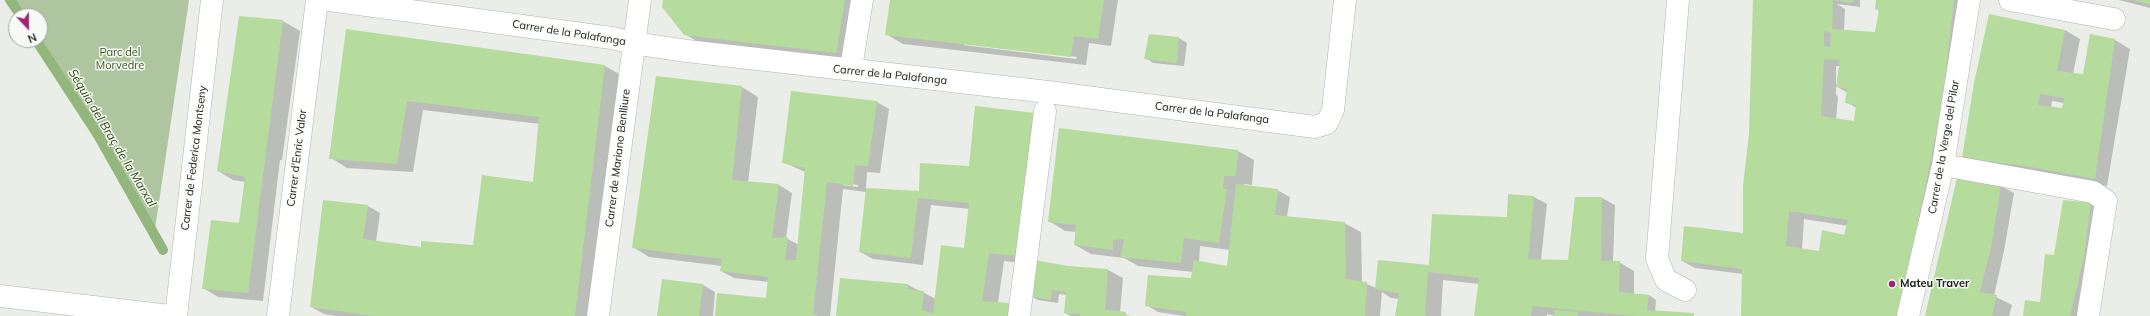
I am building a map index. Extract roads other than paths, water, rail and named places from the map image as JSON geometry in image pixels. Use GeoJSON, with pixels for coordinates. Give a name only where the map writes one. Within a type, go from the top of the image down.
{"type":"FeatureCollection","features":[{"type":"Feature","properties":{"kind":"street","name":"Carrer de Federica Montseny"},"geometry":{"type":"LineString","coordinates":[[176,316],[212,0]]}},
{"type":"Feature","properties":{"kind":"street","name":"Carrer d'Enric Valor"},"geometry":{"type":"LineString","coordinates":[[278,316],[317,0]]}},
{"type":"Feature","properties":{"kind":"street","name":"Carrer de la Palafanga"},"geometry":{"type":"LineString","coordinates":[[329,0],[612,38],[633,43],[855,71],[1048,92],[1315,127],[1327,123],[1333,110],[1346,0]]}},
{"type":"Feature","properties":{"kind":"street","name":"Carrer de Mariano Benlliure"},"geometry":{"type":"LineString","coordinates":[[598,316],[633,43],[640,0]]}},
{"type":"Feature","properties":{"kind":"street"},"geometry":{"type":"LineString","coordinates":[[852,62],[862,0]]}},
{"type":"Feature","properties":{"kind":"street"},"geometry":{"type":"LineString","coordinates":[[1678,0],[1657,259],[1666,280],[1685,290]]}},
{"type":"Feature","properties":{"kind":"street","name":"Carrer de la Verge del Pilar"},"geometry":{"type":"LineString","coordinates":[[1908,316],[1943,165],[1969,0]]}},
{"type":"Feature","properties":{"kind":"street"},"geometry":{"type":"LineString","coordinates":[[2010,0],[2114,19]]}},
{"type":"Feature","properties":{"kind":"street"},"geometry":{"type":"LineString","coordinates":[[1018,316],[1045,111]]}},
{"type":"Feature","properties":{"kind":"street"},"geometry":{"type":"LineString","coordinates":[[1943,165],[2093,192],[2106,201],[2088,316]]}},
{"type":"Feature","properties":{"kind":"street"},"geometry":{"type":"LineString","coordinates":[[0,296],[170,316]]}},
{"type":"Feature","properties":{"kind":"waterway","name":"Séquia del Braç de la Marxal"},"geometry":{"type":"LineString","coordinates":[[10,0],[16,8]]}},
{"type":"Feature","properties":{"kind":"waterway","name":"Séquia del Braç de la Marxal"},"geometry":{"type":"LineString","coordinates":[[41,48],[98,135],[163,250]]}},
{"type":"Feature","properties":{"kind":"place","name":"Mateu Traver"},"geometry":{"type":"Point","coordinates":[1892,284]}},
{"type":"Feature","properties":{"kind":"park label","name":"Parc del Morvedre"},"geometry":{"type":"Point","coordinates":[120,59]}}]}
